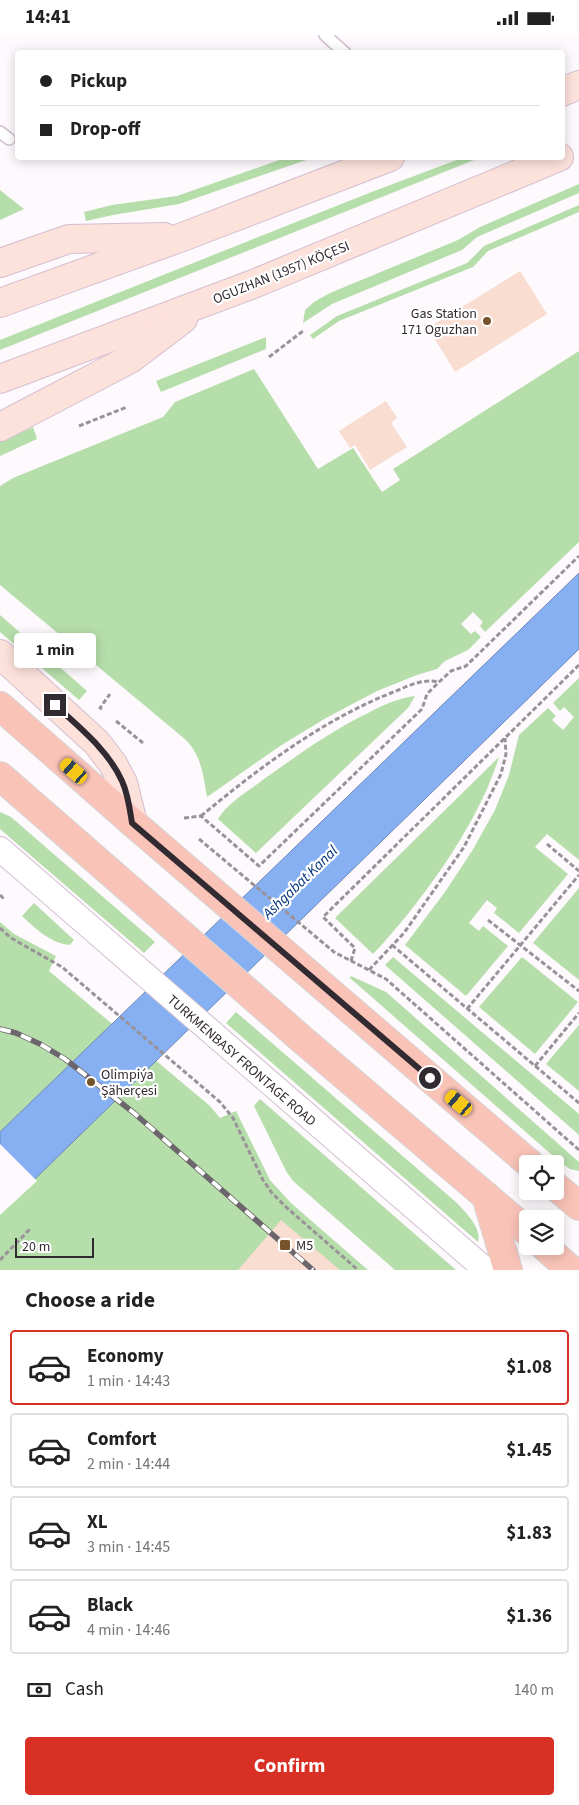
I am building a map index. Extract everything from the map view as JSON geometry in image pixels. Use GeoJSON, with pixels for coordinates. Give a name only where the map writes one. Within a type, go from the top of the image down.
{"type":"FeatureCollection","features":[{"type":"Feature","properties":{"kind":"main road"},"geometry":{"type":"LineString","coordinates":[[565,91],[579,85]]}},
{"type":"Feature","properties":{"kind":"main road"},"geometry":{"type":"LineString","coordinates":[[565,155],[579,149]]}},
{"type":"Feature","properties":{"kind":"main road"},"geometry":{"type":"LineString","coordinates":[[0,303],[185,236],[382,160]]}},
{"type":"Feature","properties":{"kind":"main road","name":"OGUZHAN (1957) KÖÇESI"},"geometry":{"type":"LineString","coordinates":[[0,379],[256,283],[552,160]]}},
{"type":"Feature","properties":{"kind":"main road"},"geometry":{"type":"LineString","coordinates":[[0,263],[69,239],[185,236]]}},
{"type":"Feature","properties":{"kind":"main road"},"geometry":{"type":"LineString","coordinates":[[0,427],[130,359],[208,301]]}},
{"type":"Feature","properties":{"kind":"main road"},"geometry":{"type":"LineString","coordinates":[[0,654],[97,743],[113,763],[123,783],[132,823]]}},
{"type":"Feature","properties":{"kind":"main road"},"geometry":{"type":"LineString","coordinates":[[0,706],[132,823],[520,1155]]}},
{"type":"Feature","properties":{"kind":"main road"},"geometry":{"type":"LineString","coordinates":[[4,784],[519,1224]]}},
{"type":"Feature","properties":{"kind":"main road"},"geometry":{"type":"LineString","coordinates":[[564,1193],[579,1206]]}},
{"type":"Feature","properties":{"kind":"main road"},"geometry":{"type":"LineString","coordinates":[[486,1196],[508,1270]]}},
{"type":"Feature","properties":{"kind":"main road"},"geometry":{"type":"LineString","coordinates":[[554,1255],[571,1270]]}},
{"type":"Feature","properties":{"kind":"street","name":"TURKMENBASY FRONTAGE ROAD"},"geometry":{"type":"LineString","coordinates":[[0,849],[486,1270]]}},
{"type":"Feature","properties":{"kind":"lane"},"geometry":{"type":"LineString","coordinates":[[325,35],[342,50]]}},
{"type":"Feature","properties":{"kind":"path"},"geometry":{"type":"LineString","coordinates":[[269,357],[303,331]]}},
{"type":"Feature","properties":{"kind":"path"},"geometry":{"type":"LineString","coordinates":[[79,426],[127,407]]}},
{"type":"Feature","properties":{"kind":"path"},"geometry":{"type":"LineString","coordinates":[[201,816],[259,867],[422,709],[427,694],[439,682],[451,671],[466,666],[579,556]]}},
{"type":"Feature","properties":{"kind":"path"},"geometry":{"type":"LineString","coordinates":[[351,961],[355,948],[322,917],[579,665]]}},
{"type":"Feature","properties":{"kind":"path"},"geometry":{"type":"LineString","coordinates":[[184,818],[201,816],[235,788],[330,722],[414,683],[439,682]]}},
{"type":"Feature","properties":{"kind":"path"},"geometry":{"type":"LineString","coordinates":[[104,712],[100,708],[110,695]]}},
{"type":"Feature","properties":{"kind":"path"},"geometry":{"type":"LineString","coordinates":[[109,716],[143,743]]}},
{"type":"Feature","properties":{"kind":"path"},"geometry":{"type":"LineString","coordinates":[[369,971],[404,933],[464,847],[501,774],[506,754],[505,739]]}},
{"type":"Feature","properties":{"kind":"path"},"geometry":{"type":"LineString","coordinates":[[199,839],[334,952],[386,979],[579,1150]]}},
{"type":"Feature","properties":{"kind":"path"},"geometry":{"type":"LineString","coordinates":[[547,844],[579,871]]}},
{"type":"Feature","properties":{"kind":"path"},"geometry":{"type":"LineString","coordinates":[[467,1009],[579,875]]}},
{"type":"Feature","properties":{"kind":"path"},"geometry":{"type":"LineString","coordinates":[[0,895],[5,900]]}},
{"type":"Feature","properties":{"kind":"path"},"geometry":{"type":"LineString","coordinates":[[488,920],[579,991]]}},
{"type":"Feature","properties":{"kind":"path"},"geometry":{"type":"LineString","coordinates":[[0,928],[11,938],[58,965],[228,1111],[263,1180],[272,1193],[358,1270]]}},
{"type":"Feature","properties":{"kind":"path"},"geometry":{"type":"LineString","coordinates":[[392,945],[579,1103]]}},
{"type":"Feature","properties":{"kind":"path"},"geometry":{"type":"LineString","coordinates":[[535,1066],[579,1013]]}},
{"type":"Feature","properties":{"kind":"path"},"geometry":{"type":"LineString","coordinates":[[0,1260],[30,1229]]}},
{"type":"Feature","properties":{"kind":"green space"},"geometry":{"type":"Polygon","coordinates":[[[279,160],[306,160],[179,204],[86,221],[84,212],[112,205],[177,196],[279,160]]]}},
{"type":"Feature","properties":{"kind":"green space"},"geometry":{"type":"Polygon","coordinates":[[[457,160],[474,160],[0,350],[0,340],[457,160]]]}},
{"type":"Feature","properties":{"kind":"green space"},"geometry":{"type":"Polygon","coordinates":[[[579,184],[579,193],[477,237],[462,250],[332,304],[303,323],[305,310],[314,302],[330,293],[458,240],[480,227],[579,184]]]}},
{"type":"Feature","properties":{"kind":"green space"},"geometry":{"type":"Polygon","coordinates":[[[0,190],[24,209],[0,220],[0,190]]]}},
{"type":"Feature","properties":{"kind":"green space"},"geometry":{"type":"Polygon","coordinates":[[[579,205],[579,212],[488,251],[473,267],[339,321],[313,339],[310,335],[337,316],[467,263],[484,246],[579,205]]]}},
{"type":"Feature","properties":{"kind":"green space"},"geometry":{"type":"Polygon","coordinates":[[[266,337],[266,349],[161,392],[156,381],[266,337]]]}},
{"type":"Feature","properties":{"kind":"green space"},"geometry":{"type":"Polygon","coordinates":[[[579,351],[579,542],[485,632],[480,626],[483,622],[473,612],[461,624],[471,634],[475,631],[481,637],[468,650],[445,661],[437,669],[377,691],[326,718],[280,746],[207,797],[199,760],[186,740],[0,585],[0,486],[13,478],[163,417],[175,402],[254,369],[318,469],[353,448],[382,492],[400,480],[393,469],[579,351]]]}},
{"type":"Feature","properties":{"kind":"green space"},"geometry":{"type":"Polygon","coordinates":[[[33,427],[37,439],[0,456],[0,442],[33,427]]]}},
{"type":"Feature","properties":{"kind":"green space"},"geometry":{"type":"Polygon","coordinates":[[[0,615],[87,691],[79,700],[0,632],[0,615]]]}},
{"type":"Feature","properties":{"kind":"green space"},"geometry":{"type":"Polygon","coordinates":[[[579,678],[579,860],[547,834],[535,847],[568,874],[519,933],[494,913],[497,908],[487,900],[469,923],[479,931],[483,926],[508,946],[466,996],[405,945],[445,892],[472,851],[495,810],[509,775],[519,735],[548,708],[556,716],[552,720],[563,730],[574,717],[564,707],[560,711],[553,703],[579,678]]]}},
{"type":"Feature","properties":{"kind":"green space"},"geometry":{"type":"Polygon","coordinates":[[[415,696],[408,708],[256,853],[218,819],[227,807],[239,797],[328,735],[385,705],[403,698],[415,696]]]}},
{"type":"Feature","properties":{"kind":"green space"},"geometry":{"type":"Polygon","coordinates":[[[499,757],[490,783],[463,836],[410,911],[373,954],[335,918],[499,757]]]}},
{"type":"Feature","properties":{"kind":"green space"},"geometry":{"type":"Polygon","coordinates":[[[0,812],[11,817],[155,942],[144,953],[0,829],[0,812]]]}},
{"type":"Feature","properties":{"kind":"green space"},"geometry":{"type":"Polygon","coordinates":[[[579,888],[579,980],[533,943],[579,888]]]}},
{"type":"Feature","properties":{"kind":"green space"},"geometry":{"type":"Polygon","coordinates":[[[34,903],[74,940],[70,945],[50,938],[22,916],[34,903]]]}},
{"type":"Feature","properties":{"kind":"green space","name":"Olimpiýa Şäherçesi"},"geometry":{"type":"Polygon","coordinates":[[[0,922],[14,934],[56,956],[49,971],[210,1106],[220,1118],[236,1111],[270,1180],[291,1203],[368,1270],[0,1270],[0,922]]]}},
{"type":"Feature","properties":{"kind":"green space"},"geometry":{"type":"Polygon","coordinates":[[[393,957],[579,1114],[579,1135],[385,965],[393,957]]]}},
{"type":"Feature","properties":{"kind":"green space"},"geometry":{"type":"Polygon","coordinates":[[[522,957],[578,1002],[535,1054],[479,1007],[522,957]]]}},
{"type":"Feature","properties":{"kind":"green space"},"geometry":{"type":"Polygon","coordinates":[[[351,976],[386,992],[579,1162],[579,1171],[570,1169],[564,1165],[564,1155],[552,1155],[350,978],[351,976]]]}},
{"type":"Feature","properties":{"kind":"green space"},"geometry":{"type":"Polygon","coordinates":[[[236,1012],[457,1203],[469,1216],[478,1231],[478,1242],[226,1023],[236,1012]]]}},
{"type":"Feature","properties":{"kind":"green space"},"geometry":{"type":"Polygon","coordinates":[[[579,1025],[579,1091],[546,1064],[579,1025]]]}},
{"type":"Feature","properties":{"kind":"green space"},"geometry":{"type":"Polygon","coordinates":[[[260,1099],[456,1270],[395,1270],[293,1181],[286,1171],[254,1106],[260,1099]]]}},
{"type":"Feature","properties":{"kind":"water","name":"Ashgabat Kanal"},"geometry":{"type":"Polygon","coordinates":[[[579,573],[579,649],[0,1213],[0,1132],[579,573]]]}},
{"type":"Feature","properties":{"kind":"pier"},"geometry":{"type":"Polygon","coordinates":[[[0,1144],[37,1181],[0,1215],[0,1144]]]}},
{"type":"Feature","properties":{"kind":"building","name":"Gas Station 171 Oguzhan"},"geometry":{"type":"Polygon","coordinates":[[[520,271],[547,314],[455,372],[428,328],[520,271]]]}},
{"type":"Feature","properties":{"kind":"building"},"geometry":{"type":"Polygon","coordinates":[[[386,401],[397,418],[391,423],[407,447],[370,470],[355,445],[350,448],[339,431],[386,401]]]}},
{"type":"Feature","properties":{"kind":"building","name":"M5"},"geometry":{"type":"Polygon","coordinates":[[[281,1220],[340,1270],[238,1270],[281,1220]]]}},
{"type":"Feature","properties":{"kind":"railway"},"geometry":{"type":"LineString","coordinates":[[0,1029],[16,1033],[40,1044],[65,1059],[134,1113],[313,1270]]}},
{"type":"Feature","properties":{"kind":"place","name":"Gas Station 171 Oguzhan"},"geometry":{"type":"Point","coordinates":[487,321]}},
{"type":"Feature","properties":{"kind":"place","name":"Olimpiýa Şäherçesi"},"geometry":{"type":"Point","coordinates":[91,1082]}},
{"type":"Feature","properties":{"kind":"place","name":"M5"},"geometry":{"type":"Point","coordinates":[285,1245]}},
{"type":"Feature","properties":{"kind":"route"},"geometry":{"type":"LineString","coordinates":[[55,705],[97,743],[113,763],[123,783],[132,823],[430,1078]]}}]}
